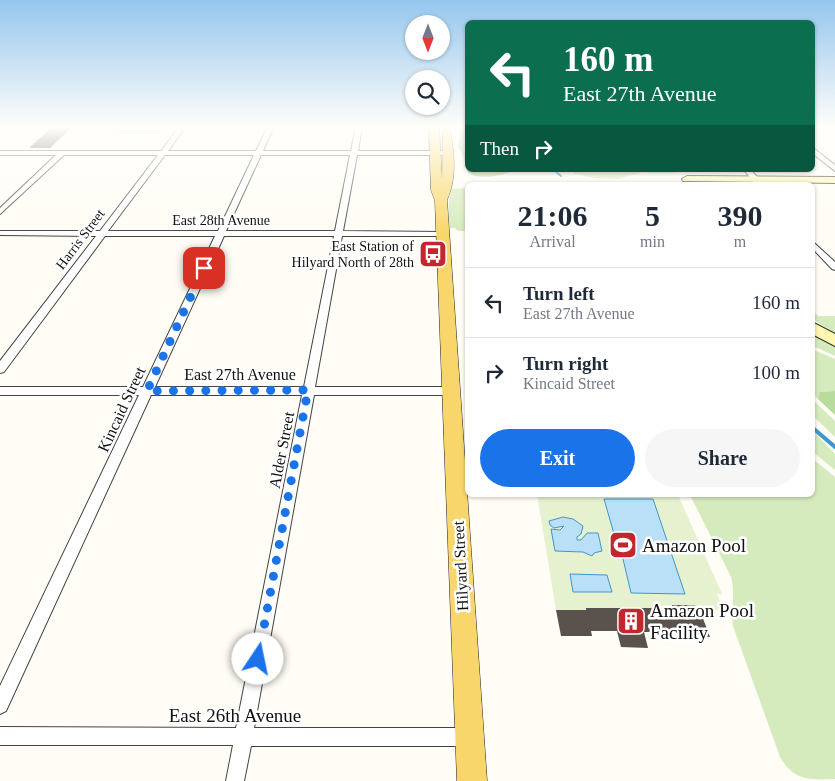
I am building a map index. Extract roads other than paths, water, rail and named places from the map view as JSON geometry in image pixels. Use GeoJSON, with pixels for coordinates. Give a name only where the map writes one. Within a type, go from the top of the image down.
{"type":"FeatureCollection","features":[{"type":"Feature","properties":{"kind":"main road","name":"Hilyard Street"},"geometry":{"type":"LineString","coordinates":[[436,162],[437,190],[441,201],[472,781]]}},
{"type":"Feature","properties":{"kind":"main road","name":"Hilyard Street"},"geometry":{"type":"LineString","coordinates":[[441,201],[448,182],[448,162]]}},
{"type":"Feature","properties":{"kind":"main road"},"geometry":{"type":"LineString","coordinates":[[758,182],[835,180]]}},
{"type":"Feature","properties":{"kind":"main road"},"geometry":{"type":"LineString","coordinates":[[815,329],[835,341]]}},
{"type":"Feature","properties":{"kind":"street"},"geometry":{"type":"LineString","coordinates":[[0,212],[52,162]]}},
{"type":"Feature","properties":{"kind":"street","name":"Harris Street"},"geometry":{"type":"LineString","coordinates":[[0,369],[155,162]]}},
{"type":"Feature","properties":{"kind":"street","name":"Kincaid Street"},"geometry":{"type":"LineString","coordinates":[[0,705],[254,162]]}},
{"type":"Feature","properties":{"kind":"street","name":"Alder Street"},"geometry":{"type":"LineString","coordinates":[[235,781],[352,162]]}},
{"type":"Feature","properties":{"kind":"street"},"geometry":{"type":"LineString","coordinates":[[749,172],[758,182]]}},
{"type":"Feature","properties":{"kind":"street","name":"East 28th Avenue"},"geometry":{"type":"LineString","coordinates":[[0,233],[442,234]]}},
{"type":"Feature","properties":{"kind":"street"},"geometry":{"type":"LineString","coordinates":[[815,246],[835,267]]}},
{"type":"Feature","properties":{"kind":"street","name":"East 27th Avenue"},"geometry":{"type":"LineString","coordinates":[[0,391],[450,391]]}},
{"type":"Feature","properties":{"kind":"street","name":"East 26th Avenue"},"geometry":{"type":"LineString","coordinates":[[0,736],[470,737]]}},
{"type":"Feature","properties":{"kind":"water"},"geometry":{"type":"Polygon","coordinates":[[[604,499],[653,499],[685,594],[631,593],[619,542],[616,541],[604,499]]]}},
{"type":"Feature","properties":{"kind":"water"},"geometry":{"type":"Polygon","coordinates":[[[563,517],[573,519],[583,526],[577,540],[581,540],[587,533],[598,533],[602,551],[594,553],[592,556],[583,552],[555,551],[551,529],[560,530],[564,526],[554,528],[550,525],[549,521],[563,517]]]}},
{"type":"Feature","properties":{"kind":"water"},"geometry":{"type":"Polygon","coordinates":[[[570,574],[607,575],[612,592],[573,592],[570,574]]]}},
{"type":"Feature","properties":{"kind":"waterway"},"geometry":{"type":"LineString","coordinates":[[556,172],[561,176]]}},
{"type":"Feature","properties":{"kind":"waterway"},"geometry":{"type":"LineString","coordinates":[[815,430],[835,447]]}},
{"type":"Feature","properties":{"kind":"place","name":"East Station of Hilyard North of 28th"},"geometry":{"type":"Point","coordinates":[433,254]}},
{"type":"Feature","properties":{"kind":"place","name":"Amazon Pool"},"geometry":{"type":"Point","coordinates":[623,545]}},
{"type":"Feature","properties":{"kind":"place","name":"Amazon Pool Facility"},"geometry":{"type":"Point","coordinates":[631,621]}}]}
